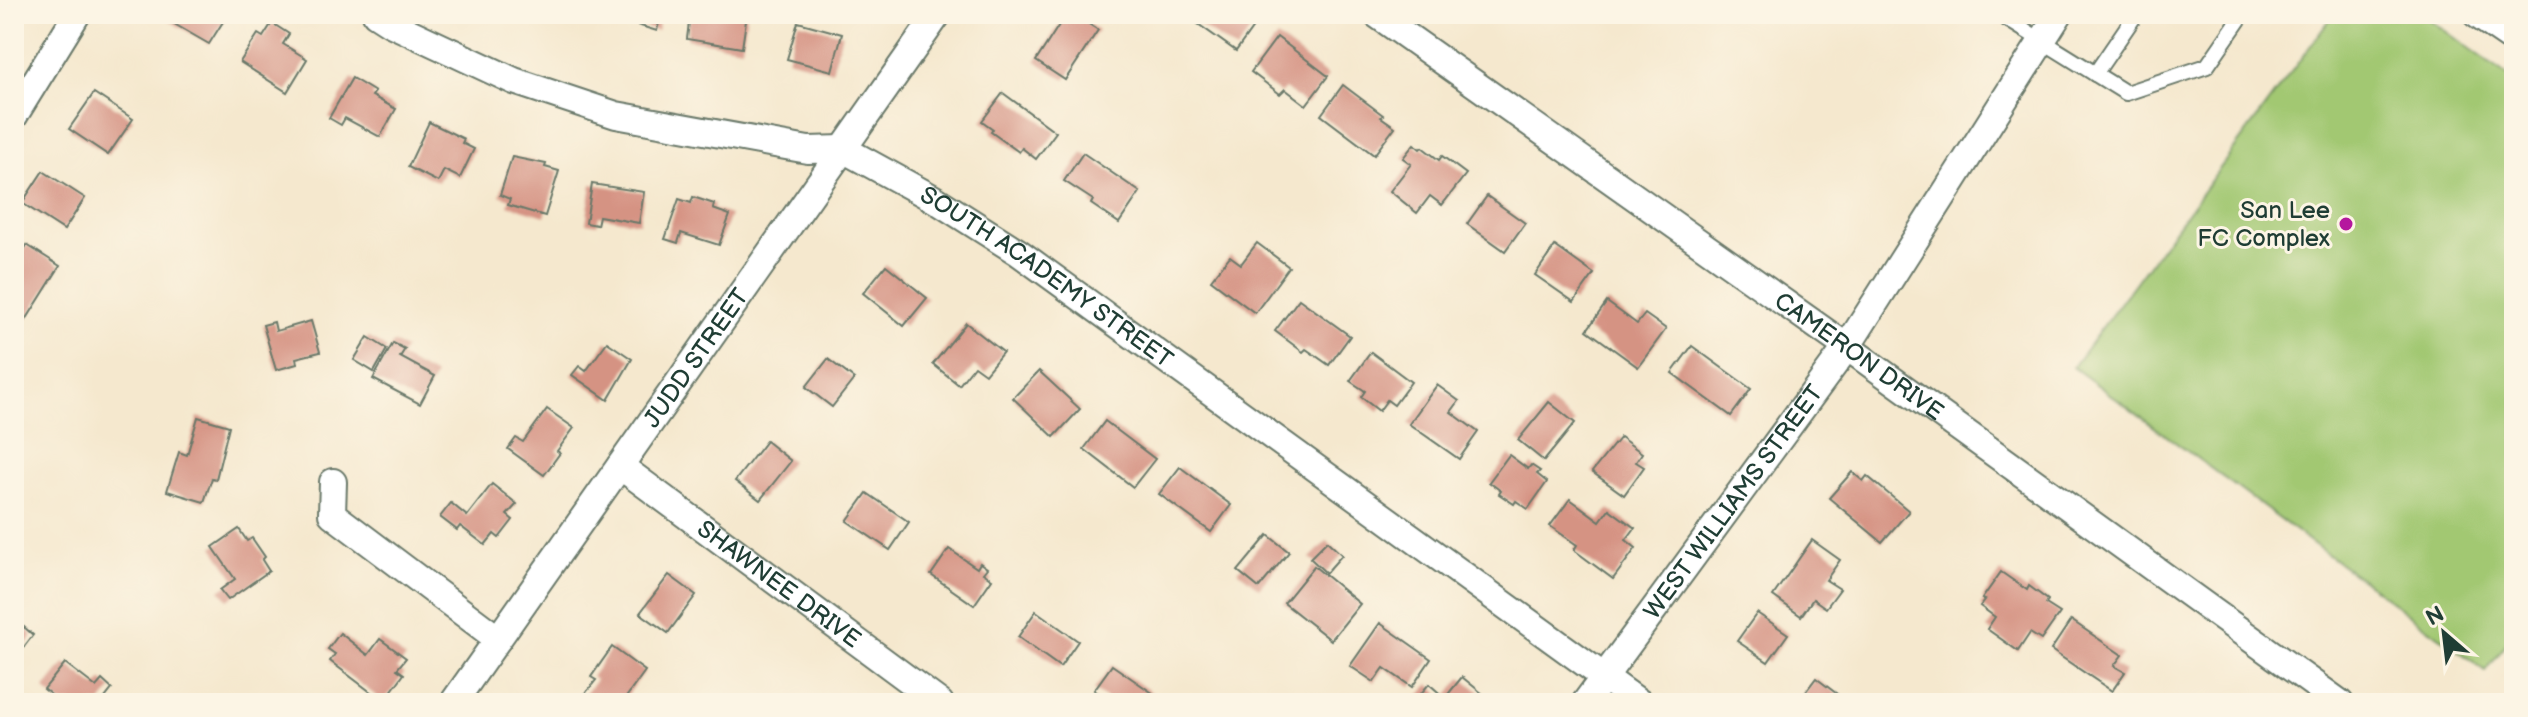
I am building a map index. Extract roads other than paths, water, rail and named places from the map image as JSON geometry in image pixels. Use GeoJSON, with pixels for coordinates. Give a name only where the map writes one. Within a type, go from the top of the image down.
{"type":"FeatureCollection","features":[{"type":"Feature","properties":{"kind":"street"},"geometry":{"type":"LineString","coordinates":[[14,116],[77,14]]}},
{"type":"Feature","properties":{"kind":"street","name":"SOUTH ACADEMY STREET"},"geometry":{"type":"LineString","coordinates":[[376,14],[514,81],[616,115],[808,150],[843,149],[936,200],[1018,252],[1640,703]]}},
{"type":"Feature","properties":{"kind":"street","name":"JUDD STREET"},"geometry":{"type":"LineString","coordinates":[[453,703],[938,14]]}},
{"type":"Feature","properties":{"kind":"street","name":"CAMERON DRIVE"},"geometry":{"type":"LineString","coordinates":[[1376,14],[1847,347],[2340,703]]}},
{"type":"Feature","properties":{"kind":"street","name":"WEST WILLIAMS STREET"},"geometry":{"type":"LineString","coordinates":[[1585,703],[1847,347],[2059,14]]}},
{"type":"Feature","properties":{"kind":"street"},"geometry":{"type":"LineString","coordinates":[[2476,14],[2514,40]]}},
{"type":"Feature","properties":{"kind":"street","name":"SHAWNEE DRIVE"},"geometry":{"type":"LineString","coordinates":[[620,466],[940,703]]}},
{"type":"Feature","properties":{"kind":"street"},"geometry":{"type":"LineString","coordinates":[[333,482],[332,514],[498,639]]}},
{"type":"Feature","properties":{"kind":"lane"},"geometry":{"type":"LineString","coordinates":[[1999,14],[2126,93],[2207,66],[2243,14]]}},
{"type":"Feature","properties":{"kind":"lane"},"geometry":{"type":"LineString","coordinates":[[2095,74],[2136,14]]}},
{"type":"Feature","properties":{"kind":"place","name":"San Lee FC Complex"},"geometry":{"type":"Point","coordinates":[2346,224]}}]}
